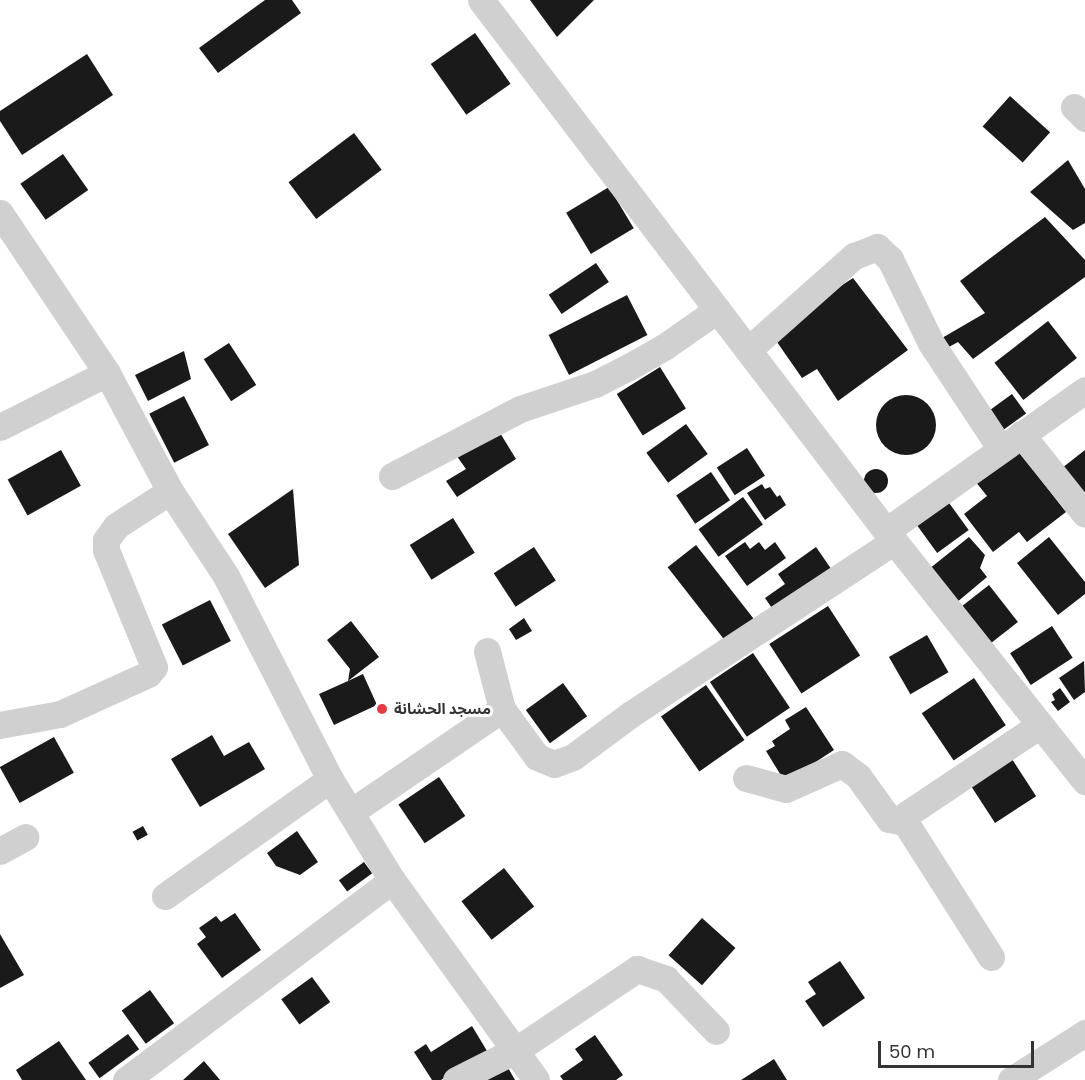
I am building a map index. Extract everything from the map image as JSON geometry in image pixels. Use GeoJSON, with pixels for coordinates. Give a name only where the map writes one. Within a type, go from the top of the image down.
{"type":"FeatureCollection","features":[{"type":"Feature","properties":{"kind":"street"},"geometry":{"type":"LineString","coordinates":[[481,0],[890,536],[1085,781]]}},
{"type":"Feature","properties":{"kind":"street"},"geometry":{"type":"LineString","coordinates":[[0,213],[7,241],[107,373],[170,491],[226,576],[330,779],[392,880],[536,1080]]}},
{"type":"Feature","properties":{"kind":"street"},"geometry":{"type":"LineString","coordinates":[[748,351],[854,256],[878,247],[890,259],[931,343],[1011,442],[1085,514]]}},
{"type":"Feature","properties":{"kind":"street"},"geometry":{"type":"LineString","coordinates":[[392,476],[520,409],[595,384],[627,368],[717,310]]}},
{"type":"Feature","properties":{"kind":"street"},"geometry":{"type":"LineString","coordinates":[[0,427],[107,373]]}},
{"type":"Feature","properties":{"kind":"street"},"geometry":{"type":"LineString","coordinates":[[487,651],[502,709],[537,756],[554,764],[573,757],[631,714],[890,536],[1011,442],[1085,390]]}},
{"type":"Feature","properties":{"kind":"street"},"geometry":{"type":"LineString","coordinates":[[0,725],[60,714],[148,674],[154,667],[106,550],[106,540],[116,526],[170,491]]}},
{"type":"Feature","properties":{"kind":"street"},"geometry":{"type":"LineString","coordinates":[[351,812],[502,709]]}},
{"type":"Feature","properties":{"kind":"street"},"geometry":{"type":"LineString","coordinates":[[991,957],[905,822],[907,814],[1040,725]]}},
{"type":"Feature","properties":{"kind":"street"},"geometry":{"type":"LineString","coordinates":[[746,778],[786,789],[842,764],[858,776],[888,819],[905,822]]}},
{"type":"Feature","properties":{"kind":"street"},"geometry":{"type":"LineString","coordinates":[[165,896],[330,779]]}},
{"type":"Feature","properties":{"kind":"street"},"geometry":{"type":"LineString","coordinates":[[0,851],[25,837]]}},
{"type":"Feature","properties":{"kind":"street"},"geometry":{"type":"LineString","coordinates":[[126,1080],[392,880]]}},
{"type":"Feature","properties":{"kind":"street"},"geometry":{"type":"LineString","coordinates":[[456,1080],[516,1050],[637,969],[666,980],[716,1031]]}},
{"type":"Feature","properties":{"kind":"street"},"geometry":{"type":"LineString","coordinates":[[1011,1080],[1085,1034]]}},
{"type":"Feature","properties":{"kind":"building"},"geometry":{"type":"Polygon","coordinates":[[[265,0],[292,0],[301,13],[218,73],[199,48],[265,0]]]}},
{"type":"Feature","properties":{"kind":"building"},"geometry":{"type":"Polygon","coordinates":[[[530,0],[594,0],[557,37],[530,0]]]}},
{"type":"Feature","properties":{"kind":"building"},"geometry":{"type":"Polygon","coordinates":[[[475,33],[511,84],[466,115],[431,64],[475,33]]]}},
{"type":"Feature","properties":{"kind":"building"},"geometry":{"type":"Polygon","coordinates":[[[87,54],[113,95],[22,155],[0,121],[0,111],[87,54]]]}},
{"type":"Feature","properties":{"kind":"building"},"geometry":{"type":"Polygon","coordinates":[[[1010,96],[1050,132],[1023,163],[983,126],[1010,96]]]}},
{"type":"Feature","properties":{"kind":"building"},"geometry":{"type":"Polygon","coordinates":[[[354,133],[382,170],[316,219],[289,182],[354,133]]]}},
{"type":"Feature","properties":{"kind":"building"},"geometry":{"type":"Polygon","coordinates":[[[63,154],[88,190],[46,220],[20,184],[63,154]]]}},
{"type":"Feature","properties":{"kind":"building"},"geometry":{"type":"Polygon","coordinates":[[[1068,160],[1085,189],[1085,223],[1073,230],[1030,192],[1068,160]]]}},
{"type":"Feature","properties":{"kind":"building"},"geometry":{"type":"Polygon","coordinates":[[[609,187],[634,228],[591,254],[566,213],[609,187]]]}},
{"type":"Feature","properties":{"kind":"building"},"geometry":{"type":"Polygon","coordinates":[[[1045,217],[1085,260],[1085,277],[973,359],[958,342],[947,348],[942,338],[985,313],[960,281],[1045,217]]]}},
{"type":"Feature","properties":{"kind":"building"},"geometry":{"type":"Polygon","coordinates":[[[596,263],[609,282],[562,314],[549,295],[596,263]]]}},
{"type":"Feature","properties":{"kind":"building"},"geometry":{"type":"Polygon","coordinates":[[[853,278],[908,350],[838,401],[817,369],[802,378],[770,332],[853,278]]]}},
{"type":"Feature","properties":{"kind":"building"},"geometry":{"type":"Polygon","coordinates":[[[627,295],[647,335],[569,375],[549,335],[627,295]]]}},
{"type":"Feature","properties":{"kind":"building"},"geometry":{"type":"Polygon","coordinates":[[[1048,321],[1077,358],[1023,400],[994,363],[1048,321]]]}},
{"type":"Feature","properties":{"kind":"building"},"geometry":{"type":"Polygon","coordinates":[[[229,343],[256,385],[231,401],[204,359],[229,343]]]}},
{"type":"Feature","properties":{"kind":"building"},"geometry":{"type":"Polygon","coordinates":[[[184,351],[191,379],[148,401],[135,375],[184,351]]]}},
{"type":"Feature","properties":{"kind":"building"},"geometry":{"type":"Polygon","coordinates":[[[660,367],[686,409],[643,436],[617,394],[660,367]]]}},
{"type":"Feature","properties":{"kind":"building"},"geometry":{"type":"Polygon","coordinates":[[[1012,394],[1026,413],[995,436],[980,417],[1012,394]]]}},
{"type":"Feature","properties":{"kind":"building"},"geometry":{"type":"Polygon","coordinates":[[[906,395],[923,400],[931,408],[936,425],[931,442],[923,450],[906,455],[889,450],[881,442],[876,425],[881,408],[889,400],[906,395]]]}},
{"type":"Feature","properties":{"kind":"building"},"geometry":{"type":"Polygon","coordinates":[[[184,396],[209,445],[174,463],[149,414],[184,396]]]}},
{"type":"Feature","properties":{"kind":"building"},"geometry":{"type":"Polygon","coordinates":[[[686,424],[708,454],[668,483],[646,453],[686,424]]]}},
{"type":"Feature","properties":{"kind":"building"},"geometry":{"type":"Polygon","coordinates":[[[497,428],[516,459],[457,497],[446,481],[466,469],[456,455],[497,428]]]}},
{"type":"Feature","properties":{"kind":"building"},"geometry":{"type":"Polygon","coordinates":[[[1013,444],[1066,512],[1027,542],[1019,532],[993,552],[964,514],[987,496],[971,476],[1013,444]]]}},
{"type":"Feature","properties":{"kind":"building"},"geometry":{"type":"Polygon","coordinates":[[[747,448],[765,476],[735,495],[717,468],[747,448]]]}},
{"type":"Feature","properties":{"kind":"building"},"geometry":{"type":"Polygon","coordinates":[[[61,450],[81,486],[28,515],[8,480],[61,450]]]}},
{"type":"Feature","properties":{"kind":"building"},"geometry":{"type":"Polygon","coordinates":[[[1085,450],[1085,498],[1062,468],[1085,450]]]}},
{"type":"Feature","properties":{"kind":"building"},"geometry":{"type":"Polygon","coordinates":[[[876,469],[885,472],[888,481],[885,490],[876,493],[867,490],[864,481],[867,472],[876,469]]]}},
{"type":"Feature","properties":{"kind":"building"},"geometry":{"type":"Polygon","coordinates":[[[711,472],[730,500],[695,524],[676,495],[711,472]]]}},
{"type":"Feature","properties":{"kind":"building"},"geometry":{"type":"Polygon","coordinates":[[[762,484],[765,489],[770,487],[777,497],[780,495],[786,505],[765,520],[747,493],[762,484]]]}},
{"type":"Feature","properties":{"kind":"building"},"geometry":{"type":"Polygon","coordinates":[[[293,489],[299,565],[265,588],[228,534],[293,489]]]}},
{"type":"Feature","properties":{"kind":"building"},"geometry":{"type":"Polygon","coordinates":[[[944,496],[969,530],[937,553],[912,519],[944,496]]]}},
{"type":"Feature","properties":{"kind":"building"},"geometry":{"type":"Polygon","coordinates":[[[743,497],[763,525],[718,557],[699,529],[743,497]]]}},
{"type":"Feature","properties":{"kind":"building"},"geometry":{"type":"Polygon","coordinates":[[[453,518],[475,553],[431,580],[410,545],[453,518]]]}},
{"type":"Feature","properties":{"kind":"building"},"geometry":{"type":"Polygon","coordinates":[[[969,537],[985,555],[980,568],[987,577],[956,603],[929,569],[969,537]]]}},
{"type":"Feature","properties":{"kind":"building"},"geometry":{"type":"Polygon","coordinates":[[[1049,537],[1085,582],[1085,594],[1058,615],[1017,563],[1049,537]]]}},
{"type":"Feature","properties":{"kind":"building"},"geometry":{"type":"Polygon","coordinates":[[[745,542],[750,549],[759,542],[765,550],[775,542],[786,558],[747,586],[725,556],[745,542]]]}},
{"type":"Feature","properties":{"kind":"building"},"geometry":{"type":"Polygon","coordinates":[[[696,545],[754,619],[726,641],[668,567],[696,545]]]}},
{"type":"Feature","properties":{"kind":"building"},"geometry":{"type":"Polygon","coordinates":[[[534,547],[556,581],[516,607],[494,573],[534,547]]]}},
{"type":"Feature","properties":{"kind":"building"},"geometry":{"type":"Polygon","coordinates":[[[816,547],[834,573],[776,614],[765,598],[785,584],[778,574],[816,547]]]}},
{"type":"Feature","properties":{"kind":"building"},"geometry":{"type":"Polygon","coordinates":[[[989,585],[1018,622],[984,649],[955,611],[989,585]]]}},
{"type":"Feature","properties":{"kind":"building"},"geometry":{"type":"Polygon","coordinates":[[[210,600],[231,641],[183,666],[162,625],[210,600]]]}},
{"type":"Feature","properties":{"kind":"building"},"geometry":{"type":"Polygon","coordinates":[[[828,606],[860,655],[801,694],[769,644],[828,606]]]}},
{"type":"Feature","properties":{"kind":"building"},"geometry":{"type":"Polygon","coordinates":[[[524,618],[532,631],[516,640],[509,629],[524,618]]]}},
{"type":"Feature","properties":{"kind":"building"},"geometry":{"type":"Polygon","coordinates":[[[351,621],[379,657],[348,681],[350,669],[327,640],[351,621]]]}},
{"type":"Feature","properties":{"kind":"building"},"geometry":{"type":"Polygon","coordinates":[[[1052,626],[1073,658],[1031,685],[1010,653],[1052,626]]]}},
{"type":"Feature","properties":{"kind":"building"},"geometry":{"type":"Polygon","coordinates":[[[927,635],[948,672],[910,694],[889,657],[927,635]]]}},
{"type":"Feature","properties":{"kind":"building"},"geometry":{"type":"Polygon","coordinates":[[[753,653],[790,708],[747,737],[710,682],[753,653]]]}},
{"type":"Feature","properties":{"kind":"building"},"geometry":{"type":"Polygon","coordinates":[[[1084,661],[1085,692],[1074,700],[1059,678],[1084,661]]]}},
{"type":"Feature","properties":{"kind":"building"},"geometry":{"type":"Polygon","coordinates":[[[363,674],[377,705],[334,725],[319,694],[363,674]]]}},
{"type":"Feature","properties":{"kind":"building"},"geometry":{"type":"Polygon","coordinates":[[[974,678],[1006,725],[954,760],[922,713],[974,678]]]}},
{"type":"Feature","properties":{"kind":"building"},"geometry":{"type":"Polygon","coordinates":[[[563,683],[587,716],[550,743],[526,710],[563,683]]]}},
{"type":"Feature","properties":{"kind":"building"},"geometry":{"type":"Polygon","coordinates":[[[706,685],[744,740],[699,771],[661,717],[706,685]]]}},
{"type":"Feature","properties":{"kind":"building"},"geometry":{"type":"Polygon","coordinates":[[[1060,688],[1070,702],[1058,711],[1051,702],[1055,700],[1052,694],[1060,688]]]}},
{"type":"Feature","properties":{"kind":"building"},"geometry":{"type":"Polygon","coordinates":[[[806,707],[834,750],[785,782],[766,751],[775,746],[772,741],[790,729],[785,720],[806,707]]]}},
{"type":"Feature","properties":{"kind":"building"},"geometry":{"type":"Polygon","coordinates":[[[212,735],[224,756],[249,742],[265,769],[200,807],[171,759],[212,735]]]}},
{"type":"Feature","properties":{"kind":"building"},"geometry":{"type":"Polygon","coordinates":[[[54,737],[74,773],[20,803],[0,767],[54,737]]]}},
{"type":"Feature","properties":{"kind":"building"},"geometry":{"type":"Polygon","coordinates":[[[1010,756],[1036,796],[995,823],[969,783],[1010,756]]]}},
{"type":"Feature","properties":{"kind":"building"},"geometry":{"type":"Polygon","coordinates":[[[439,777],[465,816],[425,843],[398,804],[439,777]]]}},
{"type":"Feature","properties":{"kind":"building"},"geometry":{"type":"Polygon","coordinates":[[[143,826],[148,835],[137,841],[133,832],[143,826]]]}},
{"type":"Feature","properties":{"kind":"building"},"geometry":{"type":"Polygon","coordinates":[[[297,831],[318,862],[300,875],[276,866],[267,853],[297,831]]]}},
{"type":"Feature","properties":{"kind":"building"},"geometry":{"type":"Polygon","coordinates":[[[364,862],[372,873],[347,892],[339,880],[364,862]]]}},
{"type":"Feature","properties":{"kind":"building"},"geometry":{"type":"Polygon","coordinates":[[[504,868],[534,907],[492,940],[461,901],[504,868]]]}},
{"type":"Feature","properties":{"kind":"building"},"geometry":{"type":"Polygon","coordinates":[[[235,913],[261,950],[222,978],[197,944],[206,937],[199,928],[216,916],[221,922],[235,913]]]}},
{"type":"Feature","properties":{"kind":"building"},"geometry":{"type":"Polygon","coordinates":[[[702,918],[735,948],[702,985],[669,955],[702,918]]]}},
{"type":"Feature","properties":{"kind":"building"},"geometry":{"type":"Polygon","coordinates":[[[0,934],[24,975],[0,988],[0,934]]]}},
{"type":"Feature","properties":{"kind":"building"},"geometry":{"type":"Polygon","coordinates":[[[840,961],[865,998],[823,1027],[805,1001],[816,994],[808,982],[840,961]]]}},
{"type":"Feature","properties":{"kind":"building"},"geometry":{"type":"Polygon","coordinates":[[[312,977],[330,1002],[299,1024],[281,999],[312,977]]]}},
{"type":"Feature","properties":{"kind":"building"},"geometry":{"type":"Polygon","coordinates":[[[150,990],[174,1023],[146,1044],[122,1011],[150,990]]]}},
{"type":"Feature","properties":{"kind":"building"},"geometry":{"type":"Polygon","coordinates":[[[472,1026],[487,1051],[441,1080],[432,1080],[414,1052],[426,1044],[431,1052],[472,1026]]]}},
{"type":"Feature","properties":{"kind":"building"},"geometry":{"type":"Polygon","coordinates":[[[128,1034],[139,1049],[100,1078],[88,1063],[128,1034]]]}},
{"type":"Feature","properties":{"kind":"building"},"geometry":{"type":"Polygon","coordinates":[[[595,1035],[623,1075],[616,1080],[563,1080],[560,1076],[583,1060],[575,1049],[595,1035]]]}},
{"type":"Feature","properties":{"kind":"building"},"geometry":{"type":"Polygon","coordinates":[[[59,1041],[86,1080],[22,1080],[16,1070],[59,1041]]]}},
{"type":"Feature","properties":{"kind":"building"},"geometry":{"type":"Polygon","coordinates":[[[774,1059],[787,1080],[741,1080],[774,1059]]]}},
{"type":"Feature","properties":{"kind":"building"},"geometry":{"type":"Polygon","coordinates":[[[204,1061],[220,1080],[183,1080],[204,1061]]]}},
{"type":"Feature","properties":{"kind":"building"},"geometry":{"type":"Polygon","coordinates":[[[507,1066],[515,1080],[482,1080],[507,1066]]]}},
{"type":"Feature","properties":{"kind":"place","name":"مسجد الحشانة"},"geometry":{"type":"Point","coordinates":[382,709]}}]}
